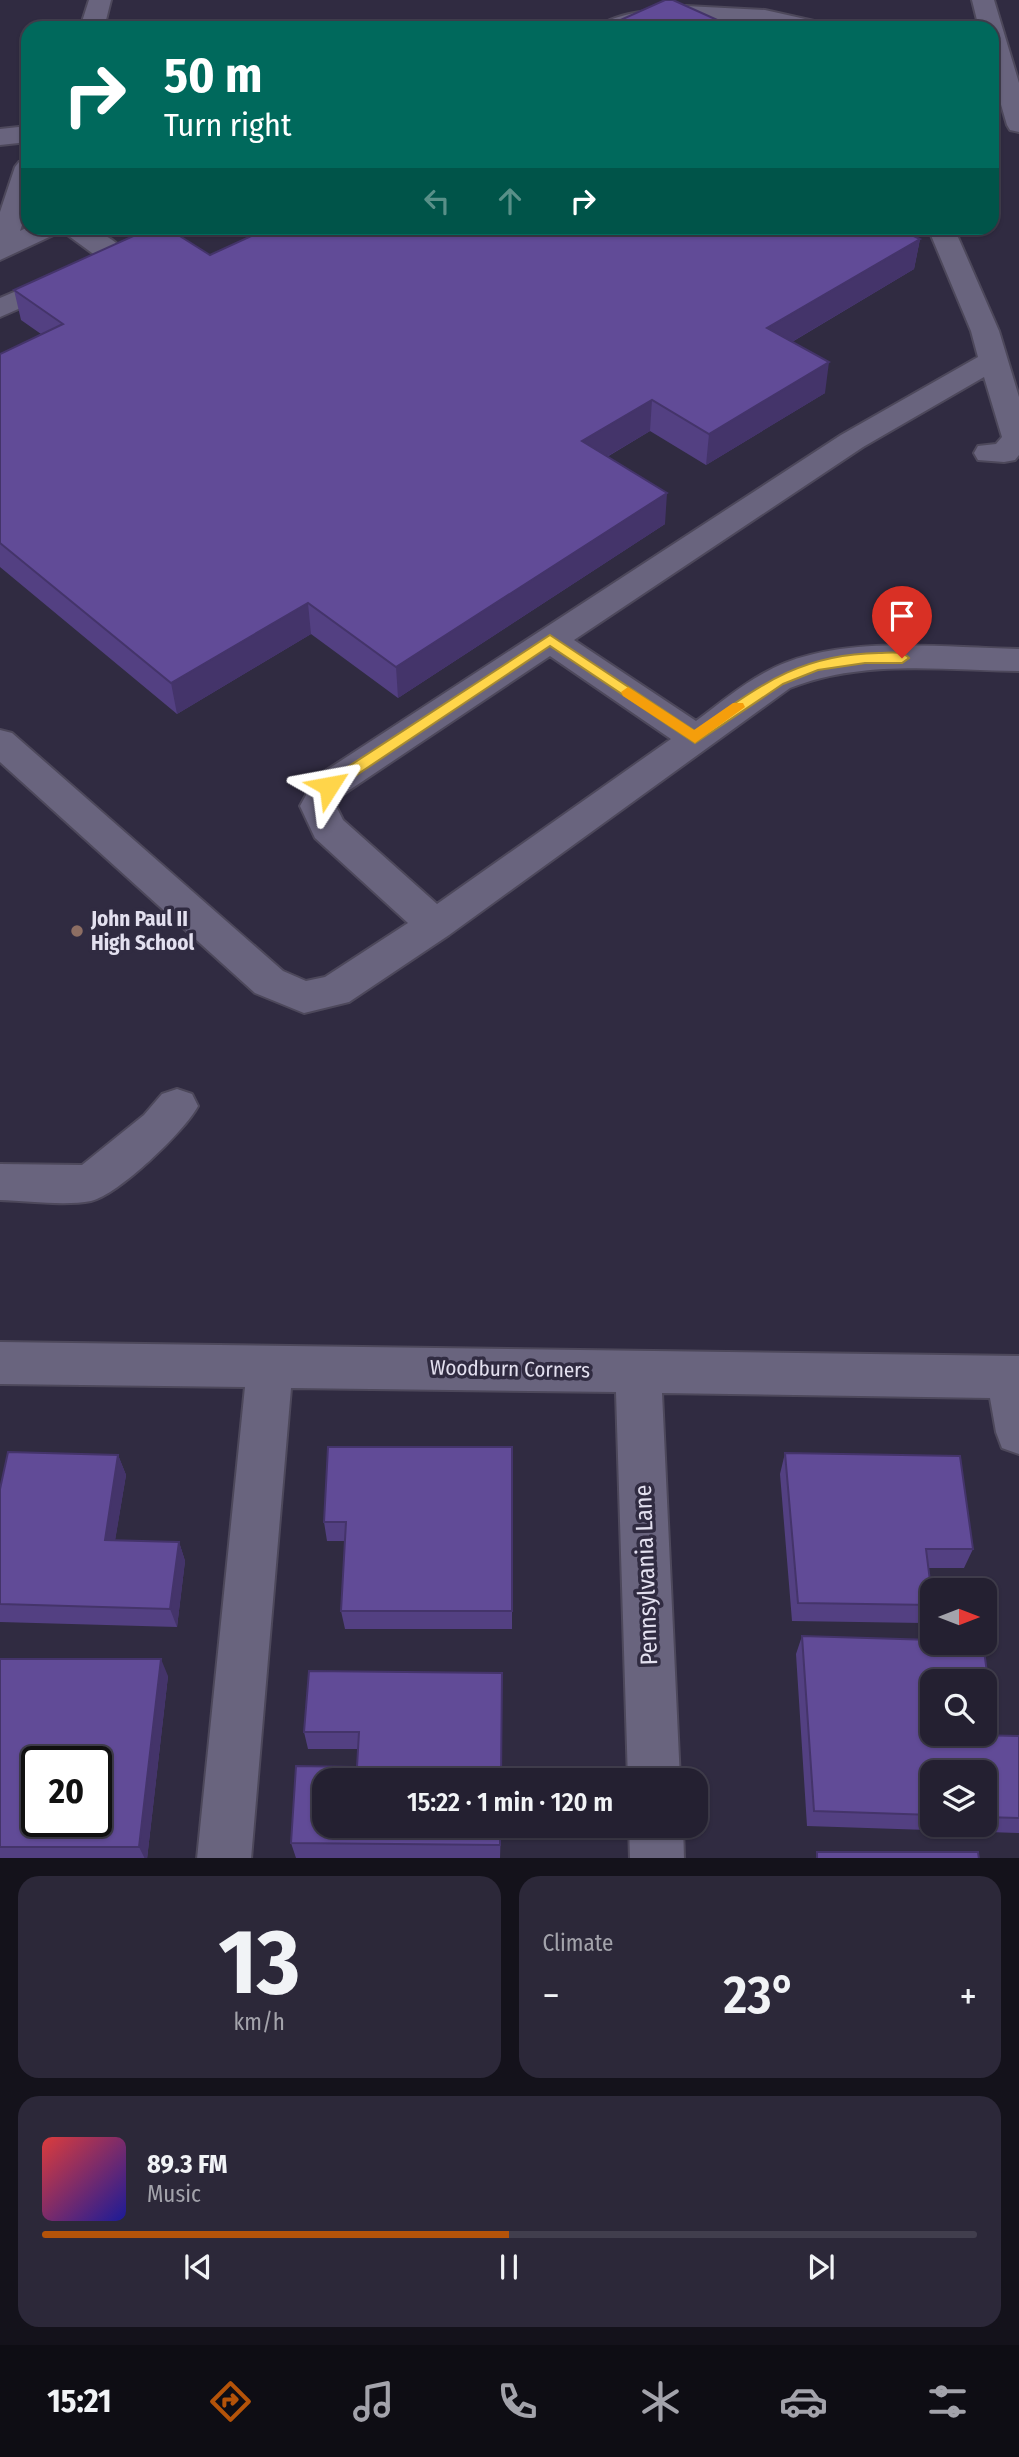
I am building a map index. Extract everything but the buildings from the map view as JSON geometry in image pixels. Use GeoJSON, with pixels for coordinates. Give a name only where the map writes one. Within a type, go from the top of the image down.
{"type":"FeatureCollection","features":[{"type":"Feature","properties":{"kind":"street"},"geometry":{"type":"LineString","coordinates":[[94,21],[100,0]]}},
{"type":"Feature","properties":{"kind":"street"},"geometry":{"type":"LineString","coordinates":[[983,0],[989,21]]}},
{"type":"Feature","properties":{"kind":"street"},"geometry":{"type":"LineString","coordinates":[[637,21],[696,14],[746,14],[780,21]]}},
{"type":"Feature","properties":{"kind":"street"},"geometry":{"type":"LineString","coordinates":[[999,53],[1017,113]]}},
{"type":"Feature","properties":{"kind":"street"},"geometry":{"type":"LineString","coordinates":[[0,137],[21,135]]}},
{"type":"Feature","properties":{"kind":"street"},"geometry":{"type":"LineString","coordinates":[[1,250],[21,189]]}},
{"type":"Feature","properties":{"kind":"street"},"geometry":{"type":"LineString","coordinates":[[1,250],[34,235]]}},
{"type":"Feature","properties":{"kind":"street"},"geometry":{"type":"LineString","coordinates":[[0,309],[125,250],[90,235]]}},
{"type":"Feature","properties":{"kind":"street"},"geometry":{"type":"LineString","coordinates":[[945,235],[985,331],[1017,438],[1004,453],[989,453]]}},
{"type":"Feature","properties":{"kind":"street"},"geometry":{"type":"LineString","coordinates":[[0,279],[26,297]]}},
{"type":"Feature","properties":{"kind":"street"},"geometry":{"type":"LineString","coordinates":[[435,925],[328,828],[318,806],[329,786],[852,441],[993,359]]}},
{"type":"Feature","properties":{"kind":"street"},"geometry":{"type":"LineString","coordinates":[[550,640],[695,738]]}},
{"type":"Feature","properties":{"kind":"street"},"geometry":{"type":"LineString","coordinates":[[0,742],[269,982],[304,997],[335,991],[435,925],[778,680],[815,665],[865,658],[1019,660]]}},
{"type":"Feature","properties":{"kind":"street"},"geometry":{"type":"LineString","coordinates":[[0,1182],[90,1183],[159,1127],[177,1106]]}},
{"type":"Feature","properties":{"kind":"street","name":"Woodburn Corners"},"geometry":{"type":"LineString","coordinates":[[0,1363],[1014,1377]]}},
{"type":"Feature","properties":{"kind":"street"},"geometry":{"type":"LineString","coordinates":[[224,1858],[270,1366]]}},
{"type":"Feature","properties":{"kind":"street","name":"Pennsylvania Lane"},"geometry":{"type":"LineString","coordinates":[[639,1371],[654,1768]]}},
{"type":"Feature","properties":{"kind":"street"},"geometry":{"type":"LineString","coordinates":[[1014,1377],[1019,1432]]}},
{"type":"Feature","properties":{"kind":"street"},"geometry":{"type":"LineString","coordinates":[[656,1838],[657,1858]]}},
{"type":"Feature","properties":{"kind":"slow traffic"},"geometry":{"type":"LineString","coordinates":[[628,692],[695,738],[738,707]]}},
{"type":"Feature","properties":{"kind":"place","name":"John Paul II High School"},"geometry":{"type":"Point","coordinates":[77,931]}},
{"type":"Feature","properties":{"kind":"route"},"geometry":{"type":"LineString","coordinates":[[329,786],[550,640],[695,738],[778,680],[815,665],[865,658],[902,658]]}}]}
